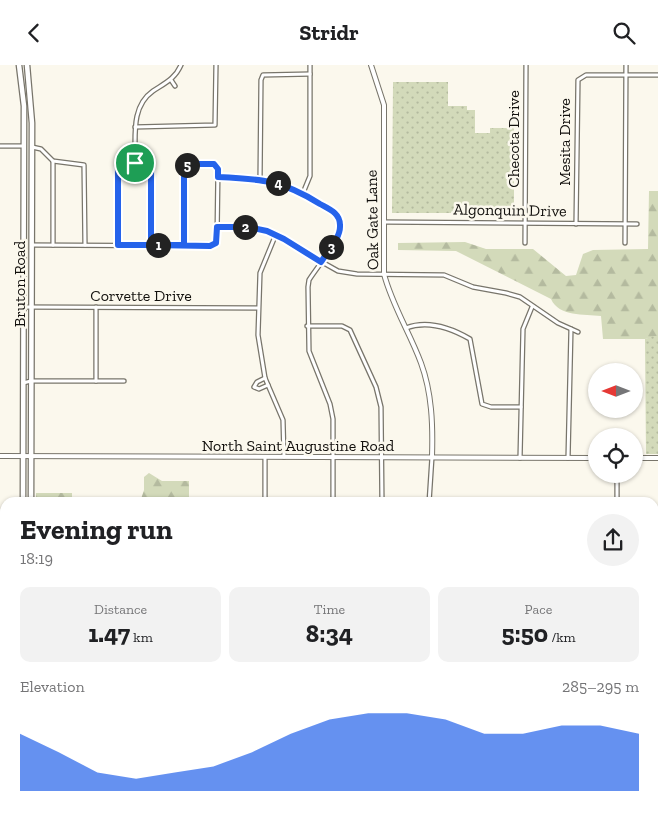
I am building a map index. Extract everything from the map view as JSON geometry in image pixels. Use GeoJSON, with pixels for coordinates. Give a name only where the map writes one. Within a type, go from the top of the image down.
{"type":"FeatureCollection","features":[{"type":"Feature","properties":{"kind":"main road","name":"Bruton Road"},"geometry":{"type":"LineString","coordinates":[[20,65],[24,106],[23,497]]}},
{"type":"Feature","properties":{"kind":"main road","name":"Bruton Road"},"geometry":{"type":"LineString","coordinates":[[27,65],[32,106],[31,497]]}},
{"type":"Feature","properties":{"kind":"main road"},"geometry":{"type":"LineString","coordinates":[[24,106],[32,106]]}},
{"type":"Feature","properties":{"kind":"main road"},"geometry":{"type":"LineString","coordinates":[[24,146],[32,147]]}},
{"type":"Feature","properties":{"kind":"main road"},"geometry":{"type":"LineString","coordinates":[[24,201],[32,201]]}},
{"type":"Feature","properties":{"kind":"main road"},"geometry":{"type":"LineString","coordinates":[[24,245],[31,245]]}},
{"type":"Feature","properties":{"kind":"main road"},"geometry":{"type":"LineString","coordinates":[[24,261],[31,261]]}},
{"type":"Feature","properties":{"kind":"street"},"geometry":{"type":"LineString","coordinates":[[135,163],[137,115],[142,101],[151,92],[170,80],[181,65]]}},
{"type":"Feature","properties":{"kind":"street"},"geometry":{"type":"LineString","coordinates":[[136,127],[215,125],[216,65]]}},
{"type":"Feature","properties":{"kind":"street"},"geometry":{"type":"LineString","coordinates":[[303,193],[310,175],[310,65]]}},
{"type":"Feature","properties":{"kind":"street","name":"Oak Gate Lane"},"geometry":{"type":"LineString","coordinates":[[371,65],[384,105],[384,274],[422,364],[429,390],[432,423],[432,457]]}},
{"type":"Feature","properties":{"kind":"street","name":"Checota Drive"},"geometry":{"type":"LineString","coordinates":[[525,243],[526,65]]}},
{"type":"Feature","properties":{"kind":"street"},"geometry":{"type":"LineString","coordinates":[[625,243],[626,65]]}},
{"type":"Feature","properties":{"kind":"street"},"geometry":{"type":"LineString","coordinates":[[260,179],[261,81],[263,75],[310,74]]}},
{"type":"Feature","properties":{"kind":"street","name":"Mesita Drive"},"geometry":{"type":"LineString","coordinates":[[576,224],[578,81],[586,75],[626,75]]}},
{"type":"Feature","properties":{"kind":"street"},"geometry":{"type":"LineString","coordinates":[[626,75],[658,75]]}},
{"type":"Feature","properties":{"kind":"street"},"geometry":{"type":"LineString","coordinates":[[170,80],[175,86]]}},
{"type":"Feature","properties":{"kind":"street"},"geometry":{"type":"LineString","coordinates":[[0,146],[24,146]]}},
{"type":"Feature","properties":{"kind":"street"},"geometry":{"type":"LineString","coordinates":[[32,147],[41,149],[53,161],[82,163],[86,167],[85,245]]}},
{"type":"Feature","properties":{"kind":"street"},"geometry":{"type":"LineString","coordinates":[[53,161],[53,245]]}},
{"type":"Feature","properties":{"kind":"street"},"geometry":{"type":"LineString","coordinates":[[118,245],[118,169],[122,164],[135,163],[147,163],[151,169],[151,245]]}},
{"type":"Feature","properties":{"kind":"street"},"geometry":{"type":"LineString","coordinates":[[31,245],[53,245],[85,245],[118,245],[151,245],[184,245],[214,245],[217,239],[218,177],[217,167],[211,163],[189,164],[185,167],[184,245]]}},
{"type":"Feature","properties":{"kind":"street"},"geometry":{"type":"LineString","coordinates":[[218,177],[260,179],[284,185],[303,193],[334,211],[339,219],[339,232],[309,280],[307,326],[309,351],[331,411],[332,497]]}},
{"type":"Feature","properties":{"kind":"street","name":"Algonquin Drive"},"geometry":{"type":"LineString","coordinates":[[384,222],[637,224]]}},
{"type":"Feature","properties":{"kind":"street"},"geometry":{"type":"LineString","coordinates":[[217,227],[248,227],[276,234],[321,262],[346,273],[448,276],[473,287],[516,296],[578,332]]}},
{"type":"Feature","properties":{"kind":"street"},"geometry":{"type":"LineString","coordinates":[[276,234],[260,273],[258,308],[259,348],[265,378],[283,420],[284,458]]}},
{"type":"Feature","properties":{"kind":"street","name":"Corvette Drive"},"geometry":{"type":"LineString","coordinates":[[24,307],[258,308]]}},
{"type":"Feature","properties":{"kind":"street"},"geometry":{"type":"LineString","coordinates":[[96,307],[96,381]]}},
{"type":"Feature","properties":{"kind":"street"},"geometry":{"type":"LineString","coordinates":[[520,458],[523,329],[532,307]]}},
{"type":"Feature","properties":{"kind":"street"},"geometry":{"type":"LineString","coordinates":[[406,328],[419,324],[435,325],[470,339],[482,404],[491,407],[521,407]]}},
{"type":"Feature","properties":{"kind":"street"},"geometry":{"type":"LineString","coordinates":[[307,326],[342,326],[350,330],[376,387],[382,424],[382,497]]}},
{"type":"Feature","properties":{"kind":"street"},"geometry":{"type":"LineString","coordinates":[[568,458],[571,329]]}},
{"type":"Feature","properties":{"kind":"street"},"geometry":{"type":"LineString","coordinates":[[265,378],[257,382],[254,387],[259,389],[268,385]]}},
{"type":"Feature","properties":{"kind":"street"},"geometry":{"type":"LineString","coordinates":[[23,383],[30,381],[124,381]]}},
{"type":"Feature","properties":{"kind":"street","name":"North Saint Augustine Road"},"geometry":{"type":"LineString","coordinates":[[0,456],[588,458]]}},
{"type":"Feature","properties":{"kind":"street"},"geometry":{"type":"LineString","coordinates":[[265,457],[265,497]]}},
{"type":"Feature","properties":{"kind":"street"},"geometry":{"type":"LineString","coordinates":[[429,497],[432,457]]}},
{"type":"Feature","properties":{"kind":"street"},"geometry":{"type":"LineString","coordinates":[[643,458],[658,458]]}},
{"type":"Feature","properties":{"kind":"street"},"geometry":{"type":"LineString","coordinates":[[617,483],[617,497]]}},
{"type":"Feature","properties":{"kind":"green space"},"geometry":{"type":"Polygon","coordinates":[[[393,82],[448,82],[448,106],[467,106],[467,110],[475,110],[475,133],[490,133],[490,128],[514,128],[514,213],[392,213],[393,82]]]}},
{"type":"Feature","properties":{"kind":"green space"},"geometry":{"type":"Polygon","coordinates":[[[649,191],[658,191],[658,336],[645,339],[603,339],[601,316],[566,312],[555,305],[551,299],[456,251],[398,250],[398,243],[465,242],[486,249],[533,249],[566,276],[576,275],[583,254],[593,250],[648,249],[649,191]]]}},
{"type":"Feature","properties":{"kind":"green space"},"geometry":{"type":"Polygon","coordinates":[[[658,336],[658,454],[646,454],[645,339],[658,336]]]}},
{"type":"Feature","properties":{"kind":"green space"},"geometry":{"type":"Polygon","coordinates":[[[149,473],[162,481],[189,481],[189,497],[142,497],[144,490],[144,477],[149,473]]]}},
{"type":"Feature","properties":{"kind":"green space"},"geometry":{"type":"Polygon","coordinates":[[[36,493],[72,493],[72,497],[36,497],[36,493]]]}},
{"type":"Feature","properties":{"kind":"route"},"geometry":{"type":"LineString","coordinates":[[135,163],[122,164],[118,169],[118,245],[167,245],[184,245],[184,169],[189,164],[214,164],[218,169],[218,177],[260,179],[289,186],[334,211],[339,219],[339,232],[321,262],[276,234],[248,227],[217,227],[216,243],[210,246],[184,245],[151,245],[151,169],[147,163],[135,163]]}}]}
